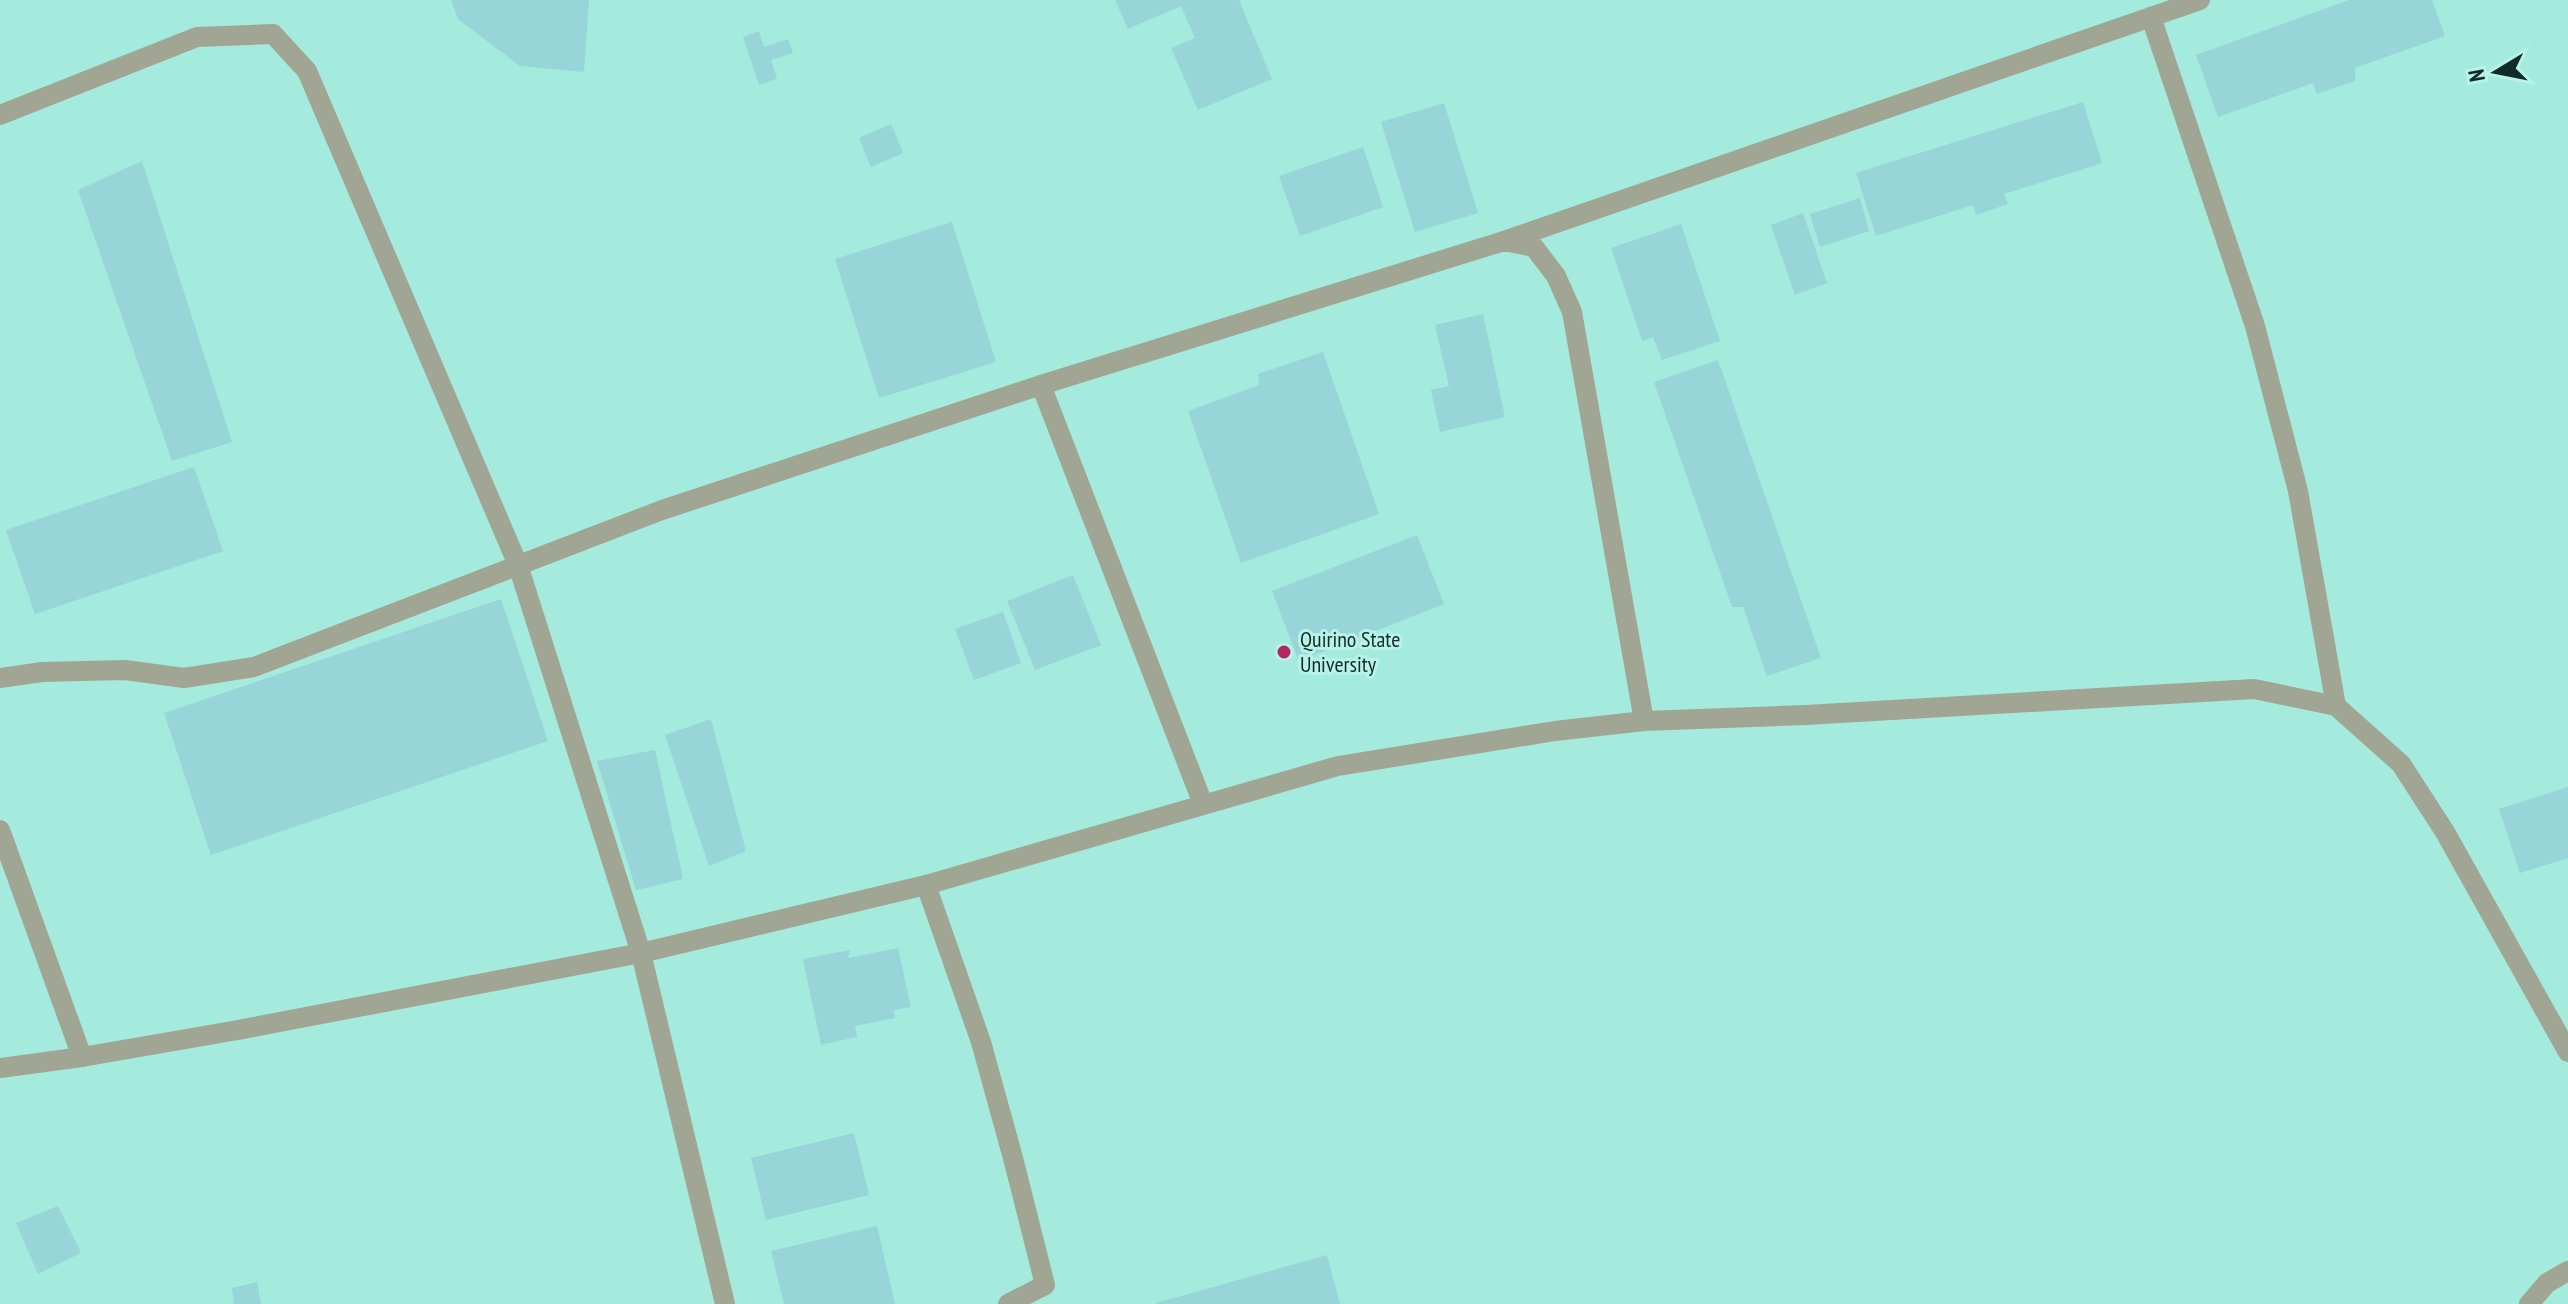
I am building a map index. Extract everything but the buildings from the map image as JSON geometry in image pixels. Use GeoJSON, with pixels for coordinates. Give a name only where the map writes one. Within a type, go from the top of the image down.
{"type":"FeatureCollection","features":[{"type":"Feature","properties":{"kind":"lane"},"geometry":{"type":"LineString","coordinates":[[0,678],[42,672],[125,670],[184,678],[254,667],[662,510],[1041,385],[1504,241],[2200,0]]}},
{"type":"Feature","properties":{"kind":"lane"},"geometry":{"type":"LineString","coordinates":[[2151,17],[2255,326],[2298,491],[2336,706]]}},
{"type":"Feature","properties":{"kind":"lane"},"geometry":{"type":"LineString","coordinates":[[0,115],[197,37],[273,34],[307,71],[518,565],[641,953],[725,1304]]}},
{"type":"Feature","properties":{"kind":"lane"},"geometry":{"type":"LineString","coordinates":[[1504,241],[1534,247],[1556,276],[1572,312],[1644,721]]}},
{"type":"Feature","properties":{"kind":"lane"},"geometry":{"type":"LineString","coordinates":[[1041,385],[1203,804]]}},
{"type":"Feature","properties":{"kind":"lane"},"geometry":{"type":"LineString","coordinates":[[0,1068],[82,1057],[641,953],[926,885],[1338,766],[1555,731],[1644,721],[1806,715],[2254,689],[2336,706],[2401,764],[2445,832],[2568,1052]]}},
{"type":"Feature","properties":{"kind":"lane"},"geometry":{"type":"LineString","coordinates":[[0,830],[82,1057]]}},
{"type":"Feature","properties":{"kind":"lane"},"geometry":{"type":"LineString","coordinates":[[926,885],[981,1042],[1045,1285],[1008,1304]]}},
{"type":"Feature","properties":{"kind":"lane"},"geometry":{"type":"LineString","coordinates":[[2529,1304],[2547,1283],[2568,1271]]}},
{"type":"Feature","properties":{"kind":"shaded area","name":"Quirino State University"},"geometry":{"type":"Polygon","coordinates":[[[0,0],[2568,0],[2568,1304],[0,1304],[0,0]]]}},
{"type":"Feature","properties":{"kind":"place","name":"Quirino State University"},"geometry":{"type":"Point","coordinates":[1284,652]}}]}
